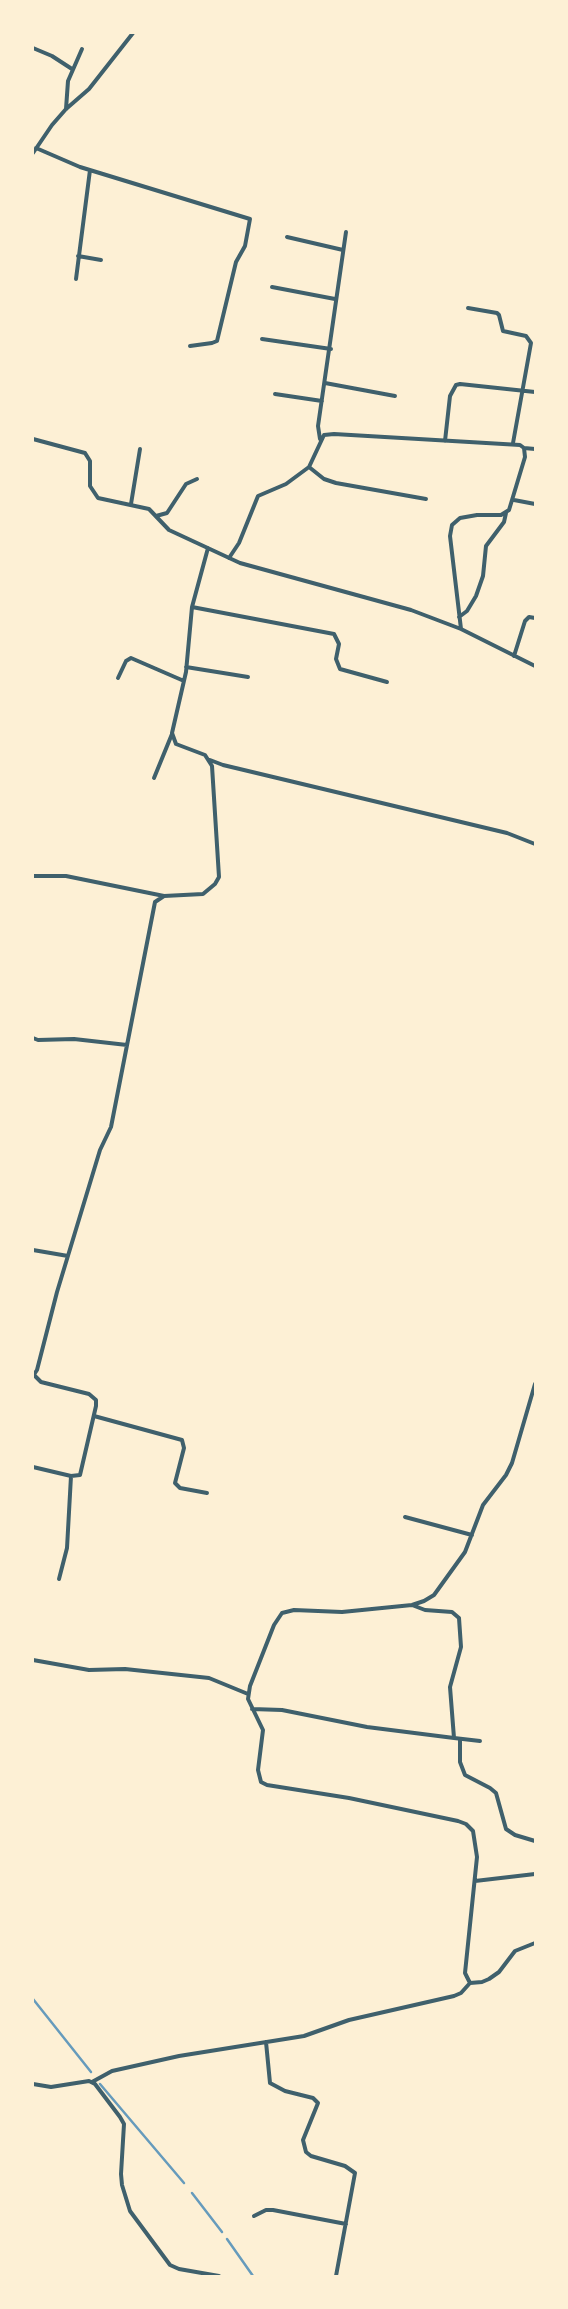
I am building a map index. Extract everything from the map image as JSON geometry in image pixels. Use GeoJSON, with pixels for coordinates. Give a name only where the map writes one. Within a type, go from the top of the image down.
{"type":"FeatureCollection","features":[{"type":"Feature","properties":{"kind":"street"},"geometry":{"type":"LineString","coordinates":[[33,153],[66,109],[90,89],[133,33]]}},
{"type":"Feature","properties":{"kind":"street"},"geometry":{"type":"LineString","coordinates":[[33,48],[52,56],[72,69]]}},
{"type":"Feature","properties":{"kind":"street"},"geometry":{"type":"LineString","coordinates":[[66,109],[68,81],[82,49]]}},
{"type":"Feature","properties":{"kind":"street"},"geometry":{"type":"LineString","coordinates":[[36,148],[90,170],[250,219],[245,246],[236,262],[217,341],[190,346]]}},
{"type":"Feature","properties":{"kind":"street"},"geometry":{"type":"LineString","coordinates":[[76,279],[90,170]]}},
{"type":"Feature","properties":{"kind":"street"},"geometry":{"type":"LineString","coordinates":[[229,558],[239,543],[253,503],[258,496],[286,484],[309,467],[320,439],[318,426],[331,349],[335,299],[346,232]]}},
{"type":"Feature","properties":{"kind":"street"},"geometry":{"type":"LineString","coordinates":[[287,237],[343,250]]}},
{"type":"Feature","properties":{"kind":"street"},"geometry":{"type":"LineString","coordinates":[[78,256],[101,260]]}},
{"type":"Feature","properties":{"kind":"street"},"geometry":{"type":"LineString","coordinates":[[272,287],[335,299]]}},
{"type":"Feature","properties":{"kind":"street"},"geometry":{"type":"LineString","coordinates":[[468,308],[497,312],[500,315],[503,331],[526,336],[529,338],[533,348],[513,443]]}},
{"type":"Feature","properties":{"kind":"street"},"geometry":{"type":"LineString","coordinates":[[262,339],[331,349]]}},
{"type":"Feature","properties":{"kind":"street"},"geometry":{"type":"LineString","coordinates":[[325,383],[396,396]]}},
{"type":"Feature","properties":{"kind":"street"},"geometry":{"type":"LineString","coordinates":[[445,441],[450,396],[456,385],[535,392]]}},
{"type":"Feature","properties":{"kind":"street"},"geometry":{"type":"LineString","coordinates":[[275,394],[322,401]]}},
{"type":"Feature","properties":{"kind":"street"},"geometry":{"type":"LineString","coordinates":[[320,439],[328,434],[445,441],[513,443],[524,448],[535,449]]}},
{"type":"Feature","properties":{"kind":"street"},"geometry":{"type":"LineString","coordinates":[[33,439],[85,453],[90,461],[90,486],[98,498],[131,504],[149,510],[169,530],[229,558],[274,574],[411,610],[461,629],[535,666]]}},
{"type":"Feature","properties":{"kind":"street"},"geometry":{"type":"LineString","coordinates":[[459,617],[470,606],[476,596],[483,576],[486,546],[504,522],[506,513],[514,500],[525,457],[524,448]]}},
{"type":"Feature","properties":{"kind":"street"},"geometry":{"type":"LineString","coordinates":[[131,504],[140,449]]}},
{"type":"Feature","properties":{"kind":"street"},"geometry":{"type":"LineString","coordinates":[[309,467],[324,479],[336,483],[426,499]]}},
{"type":"Feature","properties":{"kind":"street"},"geometry":{"type":"LineString","coordinates":[[156,516],[167,513],[186,484],[197,479]]}},
{"type":"Feature","properties":{"kind":"street"},"geometry":{"type":"LineString","coordinates":[[514,500],[535,504]]}},
{"type":"Feature","properties":{"kind":"street"},"geometry":{"type":"LineString","coordinates":[[461,629],[450,536],[452,525],[454,522],[468,516],[506,513]]}},
{"type":"Feature","properties":{"kind":"street"},"geometry":{"type":"LineString","coordinates":[[154,778],[172,733],[184,681],[192,607],[208,548]]}},
{"type":"Feature","properties":{"kind":"street"},"geometry":{"type":"LineString","coordinates":[[192,607],[334,634],[339,644],[336,659],[340,669],[387,682]]}},
{"type":"Feature","properties":{"kind":"street"},"geometry":{"type":"LineString","coordinates":[[514,656],[525,621],[529,617],[535,618]]}},
{"type":"Feature","properties":{"kind":"street"},"geometry":{"type":"LineString","coordinates":[[118,678],[124,664],[130,658],[184,681]]}},
{"type":"Feature","properties":{"kind":"street"},"geometry":{"type":"LineString","coordinates":[[186,667],[248,677]]}},
{"type":"Feature","properties":{"kind":"street"},"geometry":{"type":"LineString","coordinates":[[172,733],[176,744],[200,752],[210,760],[223,765],[507,833],[535,844]]}},
{"type":"Feature","properties":{"kind":"street"},"geometry":{"type":"LineString","coordinates":[[33,876],[66,876],[164,896],[203,894],[215,884],[219,876],[210,760]]}},
{"type":"Feature","properties":{"kind":"street"},"geometry":{"type":"LineString","coordinates":[[33,1467],[71,1476],[80,1475],[82,1471],[96,1400],[90,1394],[41,1382],[34,1376],[100,1150],[110,1127],[153,908],[155,902],[164,896]]}},
{"type":"Feature","properties":{"kind":"street"},"geometry":{"type":"LineString","coordinates":[[33,1038],[38,1040],[74,1039],[127,1045]]}},
{"type":"Feature","properties":{"kind":"street"},"geometry":{"type":"LineString","coordinates":[[33,1250],[68,1256]]}},
{"type":"Feature","properties":{"kind":"street"},"geometry":{"type":"LineString","coordinates":[[470,1983],[465,1973],[475,1881],[476,1842],[473,1831],[466,1824],[458,1821],[349,1798],[267,1785],[261,1782],[258,1770],[263,1730],[262,1724],[252,1709],[248,1694],[274,1625],[282,1613],[294,1610],[342,1612],[412,1605],[424,1601],[434,1595],[465,1552],[483,1505],[500,1485],[512,1463],[535,1384]]}},
{"type":"Feature","properties":{"kind":"street"},"geometry":{"type":"LineString","coordinates":[[94,1416],[182,1440],[184,1448],[175,1482],[180,1488],[207,1493]]}},
{"type":"Feature","properties":{"kind":"street"},"geometry":{"type":"LineString","coordinates":[[59,1579],[67,1548],[71,1476]]}},
{"type":"Feature","properties":{"kind":"street"},"geometry":{"type":"LineString","coordinates":[[405,1517],[472,1535]]}},
{"type":"Feature","properties":{"kind":"street"},"geometry":{"type":"LineString","coordinates":[[412,1605],[425,1610],[452,1612],[459,1618],[461,1647],[450,1687],[454,1738]]}},
{"type":"Feature","properties":{"kind":"street"},"geometry":{"type":"LineString","coordinates":[[33,1660],[89,1670],[125,1669],[209,1678],[248,1694]]}},
{"type":"Feature","properties":{"kind":"street"},"geometry":{"type":"LineString","coordinates":[[252,1709],[282,1710],[368,1727],[480,1741]]}},
{"type":"Feature","properties":{"kind":"street"},"geometry":{"type":"LineString","coordinates":[[460,1739],[460,1762],[465,1775],[490,1788],[496,1793],[506,1829],[515,1835],[535,1841]]}},
{"type":"Feature","properties":{"kind":"street"},"geometry":{"type":"LineString","coordinates":[[475,1881],[535,1874]]}},
{"type":"Feature","properties":{"kind":"street"},"geometry":{"type":"LineString","coordinates":[[33,2084],[51,2087],[92,2082],[112,2071],[179,2056],[304,2036],[349,2020],[454,1996],[461,1993],[470,1983],[482,1982],[489,1979],[499,1972],[515,1951],[535,1943]]}},
{"type":"Feature","properties":{"kind":"street"},"geometry":{"type":"LineString","coordinates":[[266,2042],[270,2083],[285,2091],[313,2098],[318,2103],[303,2140],[306,2152],[311,2156],[345,2166],[355,2174],[336,2276]]}},
{"type":"Feature","properties":{"kind":"street"},"geometry":{"type":"LineString","coordinates":[[92,2082],[116,2111],[124,2124],[121,2174],[122,2185],[130,2210],[170,2265],[179,2270],[216,2276]]}},
{"type":"Feature","properties":{"kind":"street"},"geometry":{"type":"LineString","coordinates":[[254,2216],[266,2210],[273,2210],[346,2224]]}},
{"type":"Feature","properties":{"kind":"waterway"},"geometry":{"type":"LineString","coordinates":[[33,1999],[91,2072]]}},
{"type":"Feature","properties":{"kind":"waterway"},"geometry":{"type":"LineString","coordinates":[[100,2084],[184,2183]]}},
{"type":"Feature","properties":{"kind":"waterway"},"geometry":{"type":"LineString","coordinates":[[192,2193],[222,2232]]}},
{"type":"Feature","properties":{"kind":"waterway"},"geometry":{"type":"LineString","coordinates":[[227,2239],[253,2276]]}}]}
